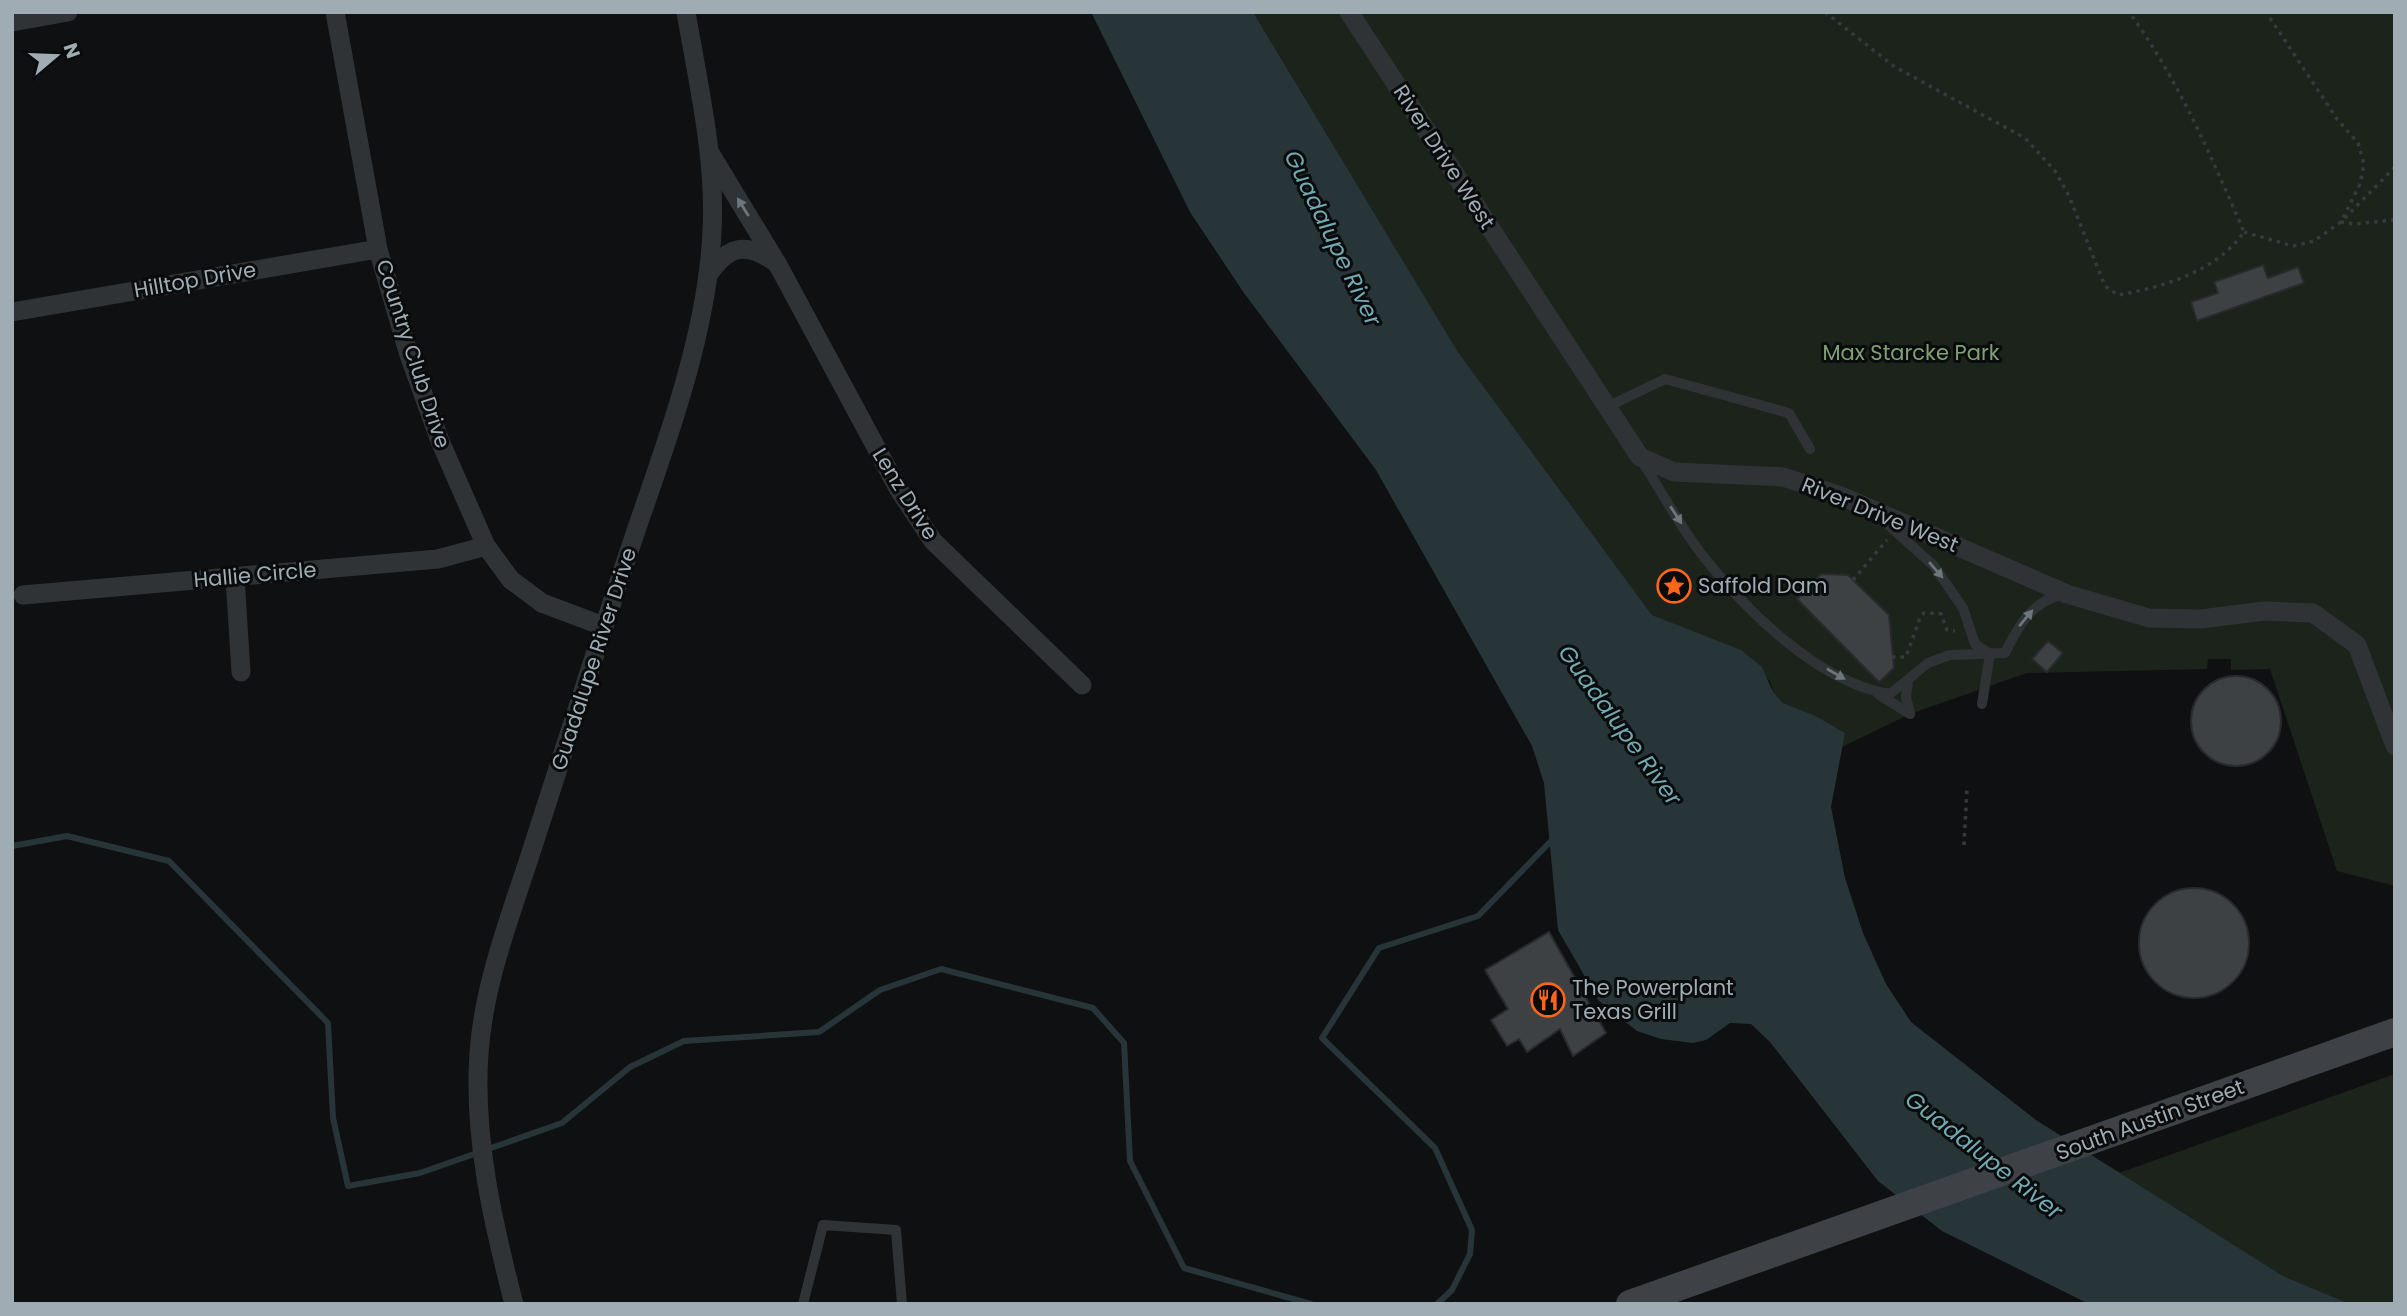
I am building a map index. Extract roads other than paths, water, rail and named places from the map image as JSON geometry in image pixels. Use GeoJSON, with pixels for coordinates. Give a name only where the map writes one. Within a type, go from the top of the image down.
{"type":"FeatureCollection","features":[{"type":"Feature","properties":{"kind":"main road","name":"South Austin Street"},"geometry":{"type":"LineString","coordinates":[[1630,1304],[2395,1032]]}},
{"type":"Feature","properties":{"kind":"street"},"geometry":{"type":"LineString","coordinates":[[12,22],[68,12]]}},
{"type":"Feature","properties":{"kind":"street","name":"Country Club Drive"},"geometry":{"type":"LineString","coordinates":[[334,12],[378,249],[409,355],[440,441],[486,546],[511,580],[541,603],[603,626]]}},
{"type":"Feature","properties":{"kind":"street","name":"Guadalupe River Drive"},"geometry":{"type":"LineString","coordinates":[[514,1304],[492,1202],[478,1103],[479,1054],[485,997],[603,626],[661,458],[695,336],[708,275],[713,229],[707,149],[686,12]]}},
{"type":"Feature","properties":{"kind":"street","name":"River Drive West"},"geometry":{"type":"LineString","coordinates":[[1349,12],[1640,457],[1674,472],[1783,477],[1868,507],[2067,594],[2149,618],[2201,619],[2264,611],[2313,613],[2357,645],[2395,746]]}},
{"type":"Feature","properties":{"kind":"street","name":"Lenz Drive"},"geometry":{"type":"LineString","coordinates":[[707,149],[778,265],[899,490],[933,541],[1082,685]]}},
{"type":"Feature","properties":{"kind":"street"},"geometry":{"type":"LineString","coordinates":[[708,275],[721,257],[741,248],[760,252],[778,265]]}},
{"type":"Feature","properties":{"kind":"street","name":"Hilltop Drive"},"geometry":{"type":"LineString","coordinates":[[12,312],[378,249]]}},
{"type":"Feature","properties":{"kind":"street","name":"Hallie Circle"},"geometry":{"type":"LineString","coordinates":[[23,595],[438,559],[486,546]]}},
{"type":"Feature","properties":{"kind":"street"},"geometry":{"type":"LineString","coordinates":[[235,577],[241,672]]}},
{"type":"Feature","properties":{"kind":"lane"},"geometry":{"type":"LineString","coordinates":[[1607,407],[1665,379],[1789,414],[1810,449]]}},
{"type":"Feature","properties":{"kind":"lane"},"geometry":{"type":"LineString","coordinates":[[1640,457],[1700,552],[1751,610],[1814,662],[1844,679],[1875,691],[1890,694],[1928,663],[1950,655],[2005,653],[2027,614],[2049,598],[2067,594]]}},
{"type":"Feature","properties":{"kind":"lane"},"geometry":{"type":"LineString","coordinates":[[1868,507],[1934,566],[1963,608],[1975,644],[1990,654]]}},
{"type":"Feature","properties":{"kind":"lane"},"geometry":{"type":"LineString","coordinates":[[1982,704],[1990,654]]}},
{"type":"Feature","properties":{"kind":"lane"},"geometry":{"type":"LineString","coordinates":[[1875,691],[1910,714],[1906,697],[1908,682]]}},
{"type":"Feature","properties":{"kind":"lane"},"geometry":{"type":"LineString","coordinates":[[803,1304],[823,1225],[896,1230],[902,1304]]}},
{"type":"Feature","properties":{"kind":"water","name":"Guadalupe River"},"geometry":{"type":"Polygon","coordinates":[[[1091,12],[1253,12],[1458,352],[1652,615],[1741,650],[1762,667],[1773,692],[1783,703],[1816,716],[1845,733],[1831,807],[1845,878],[1863,933],[1886,984],[1911,1022],[2036,1120],[2283,1276],[2350,1304],[2089,1304],[1942,1231],[1878,1181],[1770,1042],[1751,1024],[1730,1023],[1706,1040],[1693,1043],[1661,1039],[1637,1031],[1599,1001],[1558,930],[1544,783],[1532,746],[1376,470],[1244,293],[1190,212],[1091,12]]]}},
{"type":"Feature","properties":{"kind":"waterway"},"geometry":{"type":"LineString","coordinates":[[12,846],[67,836],[169,861],[328,1023],[333,1118],[348,1186],[420,1173],[562,1123],[630,1067],[684,1041],[819,1032],[880,990],[941,969],[1093,1008],[1124,1043],[1130,1161],[1184,1268],[1311,1304]]}},
{"type":"Feature","properties":{"kind":"waterway"},"geometry":{"type":"LineString","coordinates":[[1437,1304],[1452,1290],[1470,1254],[1472,1230],[1435,1148],[1322,1038],[1379,948],[1478,916],[1554,838]]}},
{"type":"Feature","properties":{"kind":"place","name":"Saffold Dam"},"geometry":{"type":"Point","coordinates":[1674,586]}},
{"type":"Feature","properties":{"kind":"place","name":"The Powerplant Texas Grill"},"geometry":{"type":"Point","coordinates":[1548,1000]}},
{"type":"Feature","properties":{"kind":"park label","name":"Max Starcke Park"},"geometry":{"type":"Point","coordinates":[1911,353]}}]}
